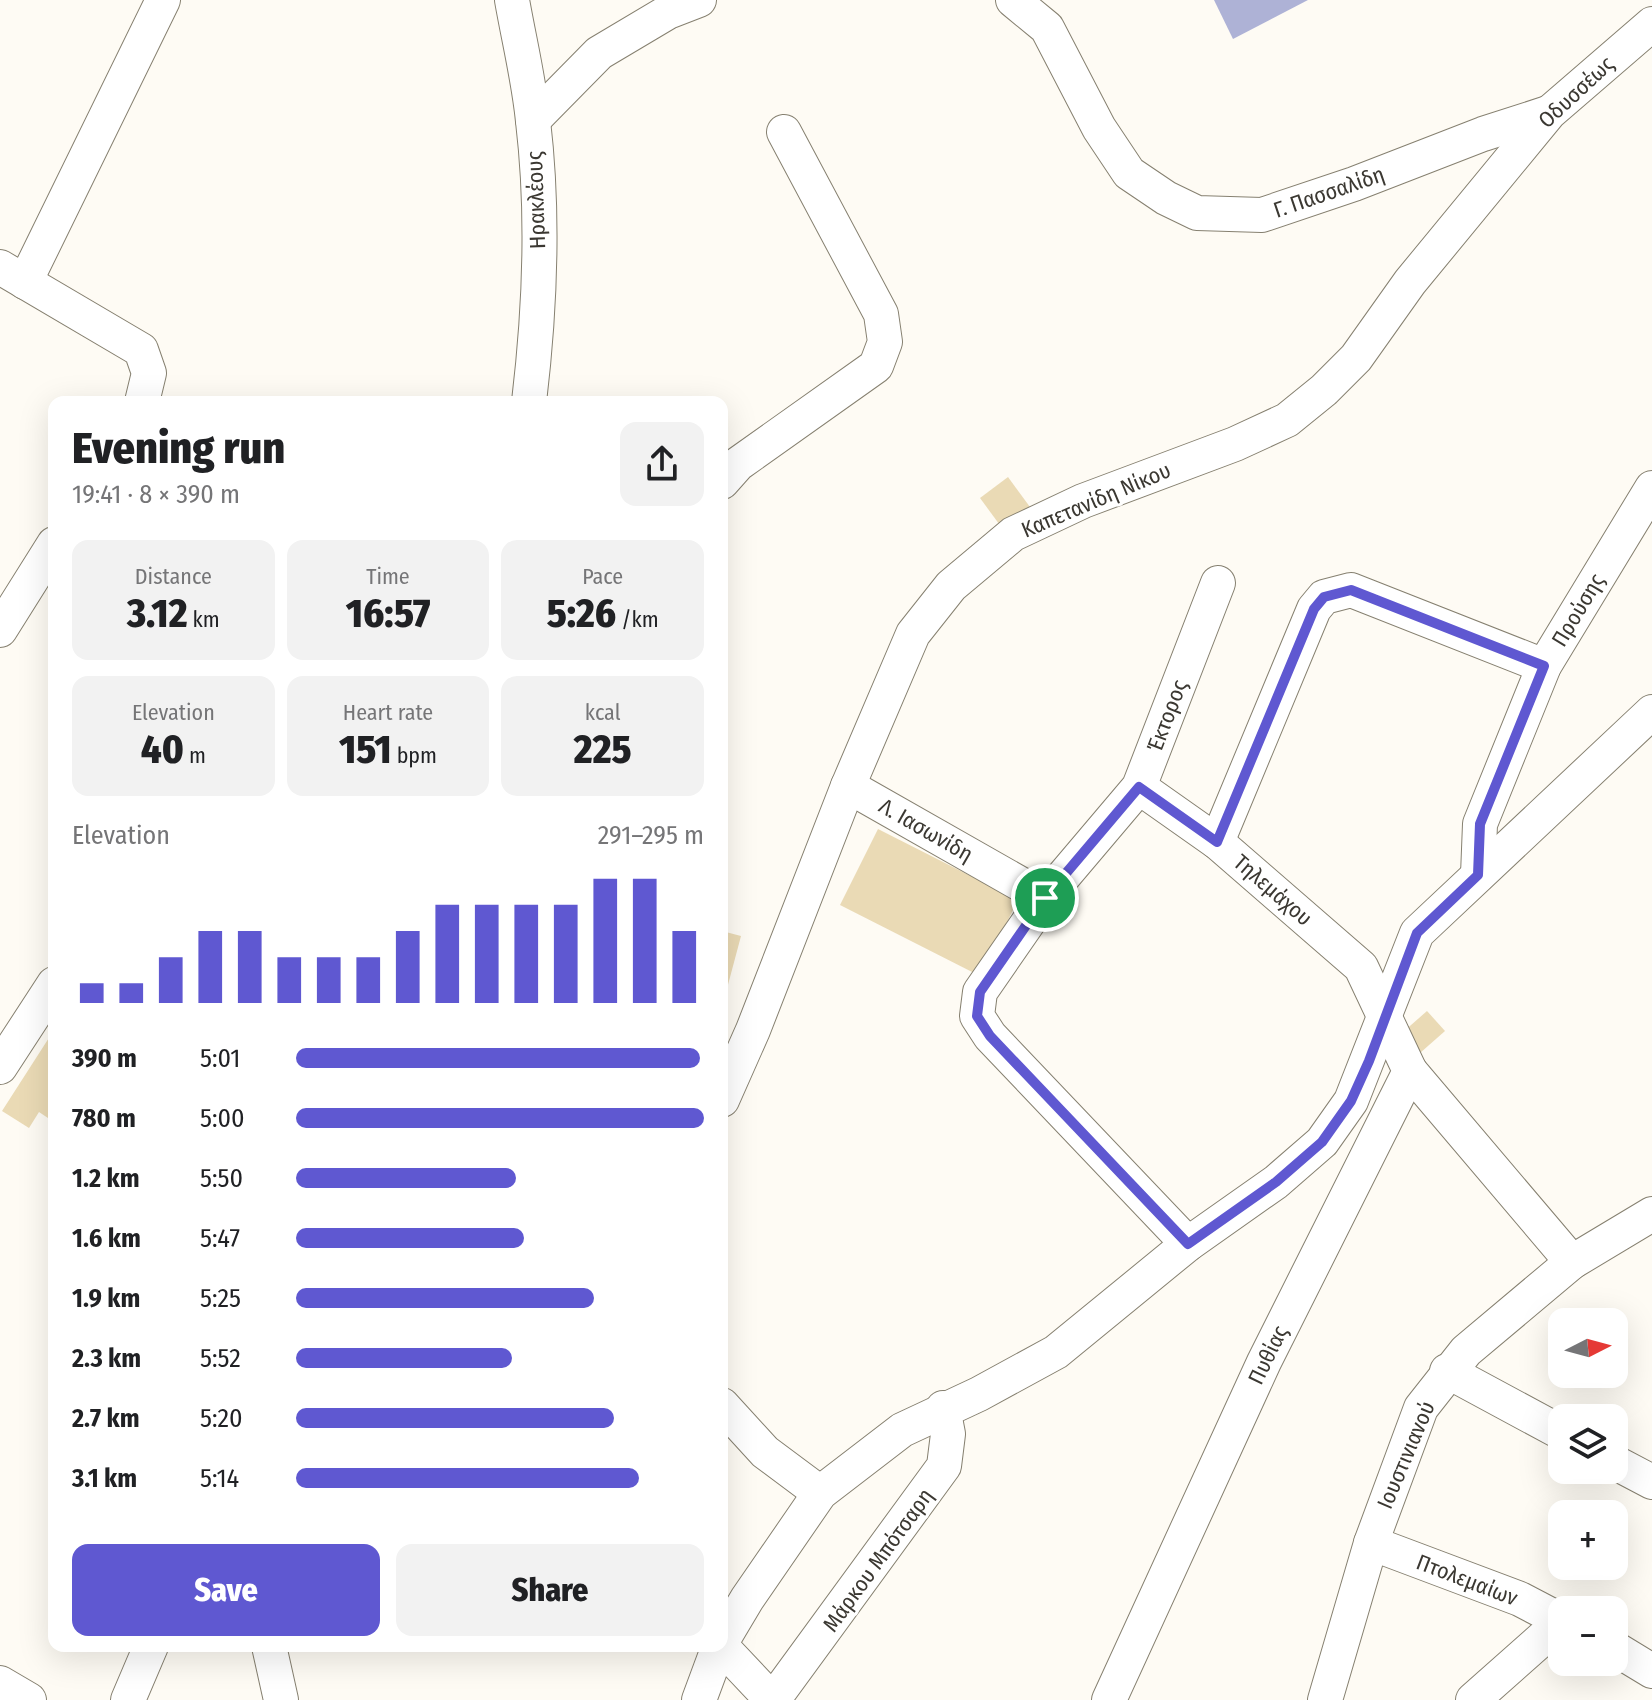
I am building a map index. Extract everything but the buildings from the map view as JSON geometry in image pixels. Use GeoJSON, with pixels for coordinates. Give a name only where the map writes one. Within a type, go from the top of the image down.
{"type":"FeatureCollection","features":[{"type":"Feature","properties":{"kind":"street"},"geometry":{"type":"LineString","coordinates":[[143,396],[149,373],[141,350],[12,274],[163,0]]}},
{"type":"Feature","properties":{"kind":"street","name":"Ηρακλέους"},"geometry":{"type":"LineString","coordinates":[[512,0],[533,120],[539,208],[538,282],[529,396]]}},
{"type":"Feature","properties":{"kind":"street"},"geometry":{"type":"LineString","coordinates":[[533,120],[599,53],[668,12],[699,0]]}},
{"type":"Feature","properties":{"kind":"street","name":"Γ. Πασσαλίδη"},"geometry":{"type":"LineString","coordinates":[[1013,0],[1047,28],[1099,128],[1129,173],[1166,198],[1197,213],[1262,215],[1549,113]]}},
{"type":"Feature","properties":{"kind":"street","name":"Οδυσσέως"},"geometry":{"type":"LineString","coordinates":[[1505,165],[1549,113],[1652,24]]}},
{"type":"Feature","properties":{"kind":"street"},"geometry":{"type":"LineString","coordinates":[[728,475],[738,464],[876,366],[885,342],[881,314],[784,132]]}},
{"type":"Feature","properties":{"kind":"street","name":"Καπετανίδη Νίκου"},"geometry":{"type":"LineString","coordinates":[[728,1081],[753,1030],[848,786],[913,634],[951,586],[1013,534],[1083,501],[1235,444],[1287,420],[1324,390],[1356,358],[1410,282],[1505,165]]}},
{"type":"Feature","properties":{"kind":"street","name":"Προύσης"},"geometry":{"type":"LineString","coordinates":[[1478,875],[1480,824],[1544,666],[1652,488]]}},
{"type":"Feature","properties":{"kind":"street"},"geometry":{"type":"LineString","coordinates":[[0,630],[48,554]]}},
{"type":"Feature","properties":{"kind":"street","name":"Έκτορος"},"geometry":{"type":"LineString","coordinates":[[1188,1244],[990,1036],[977,1016],[980,992],[1045,898],[1139,787],[1218,583]]}},
{"type":"Feature","properties":{"kind":"street"},"geometry":{"type":"LineString","coordinates":[[1217,842],[1314,609],[1324,597],[1351,590],[1544,666]]}},
{"type":"Feature","properties":{"kind":"street"},"geometry":{"type":"LineString","coordinates":[[728,1632],[820,1493],[902,1430],[943,1408],[979,1394],[1056,1352],[1188,1244],[1276,1182],[1322,1142],[1351,1101],[1417,933],[1652,712]]}},
{"type":"Feature","properties":{"kind":"street","name":"Λ. Ιασωνίδη"},"geometry":{"type":"LineString","coordinates":[[848,786],[1045,898]]}},
{"type":"Feature","properties":{"kind":"street","name":"Τηλεμάχου"},"geometry":{"type":"LineString","coordinates":[[1139,787],[1217,842],[1361,967],[1385,1014]]}},
{"type":"Feature","properties":{"kind":"street"},"geometry":{"type":"LineString","coordinates":[[0,1067],[48,993]]}},
{"type":"Feature","properties":{"kind":"street"},"geometry":{"type":"LineString","coordinates":[[1385,1014],[1410,1071],[1572,1262]]}},
{"type":"Feature","properties":{"kind":"street","name":"Πυθίας"},"geometry":{"type":"LineString","coordinates":[[1109,1700],[1264,1362],[1410,1071]]}},
{"type":"Feature","properties":{"kind":"street","name":"Ιουστινιανού"},"geometry":{"type":"LineString","coordinates":[[1325,1700],[1371,1543],[1421,1408],[1447,1371],[1466,1351],[1572,1262],[1652,1214]]}},
{"type":"Feature","properties":{"kind":"street"},"geometry":{"type":"LineString","coordinates":[[1447,1371],[1548,1425]]}},
{"type":"Feature","properties":{"kind":"street","name":"Μάρκου Μπότσαρη"},"geometry":{"type":"LineString","coordinates":[[772,1700],[944,1466],[948,1434],[943,1408]]}},
{"type":"Feature","properties":{"kind":"street"},"geometry":{"type":"LineString","coordinates":[[728,1412],[765,1452],[820,1493]]}},
{"type":"Feature","properties":{"kind":"street"},"geometry":{"type":"LineString","coordinates":[[1628,1469],[1652,1482]]}},
{"type":"Feature","properties":{"kind":"street","name":"Πτολεμαίων"},"geometry":{"type":"LineString","coordinates":[[1371,1543],[1520,1599],[1548,1614]]}},
{"type":"Feature","properties":{"kind":"street"},"geometry":{"type":"LineString","coordinates":[[1473,1700],[1548,1633]]}},
{"type":"Feature","properties":{"kind":"street"},"geometry":{"type":"LineString","coordinates":[[128,1700],[148,1652]]}},
{"type":"Feature","properties":{"kind":"street"},"geometry":{"type":"LineString","coordinates":[[270,1652],[281,1700]]}},
{"type":"Feature","properties":{"kind":"street"},"geometry":{"type":"LineString","coordinates":[[699,1700],[718,1652]]}},
{"type":"Feature","properties":{"kind":"street"},"geometry":{"type":"LineString","coordinates":[[728,1652],[772,1700]]}},
{"type":"Feature","properties":{"kind":"street"},"geometry":{"type":"LineString","coordinates":[[1628,1656],[1652,1671]]}},
{"type":"Feature","properties":{"kind":"street"},"geometry":{"type":"LineString","coordinates":[[0,1683],[29,1700]]}},
{"type":"Feature","properties":{"kind":"shaded area"},"geometry":{"type":"Polygon","coordinates":[[[1214,0],[1308,0],[1233,39],[1214,0]]]}},
{"type":"Feature","properties":{"kind":"route"},"geometry":{"type":"LineString","coordinates":[[1351,590],[1544,666],[1480,824],[1478,875],[1417,933],[1351,1101],[1322,1142],[1276,1182],[1188,1244],[990,1036],[977,1016],[980,992],[1045,898],[1139,787],[1217,842],[1314,609],[1324,597],[1351,590]]}}]}
